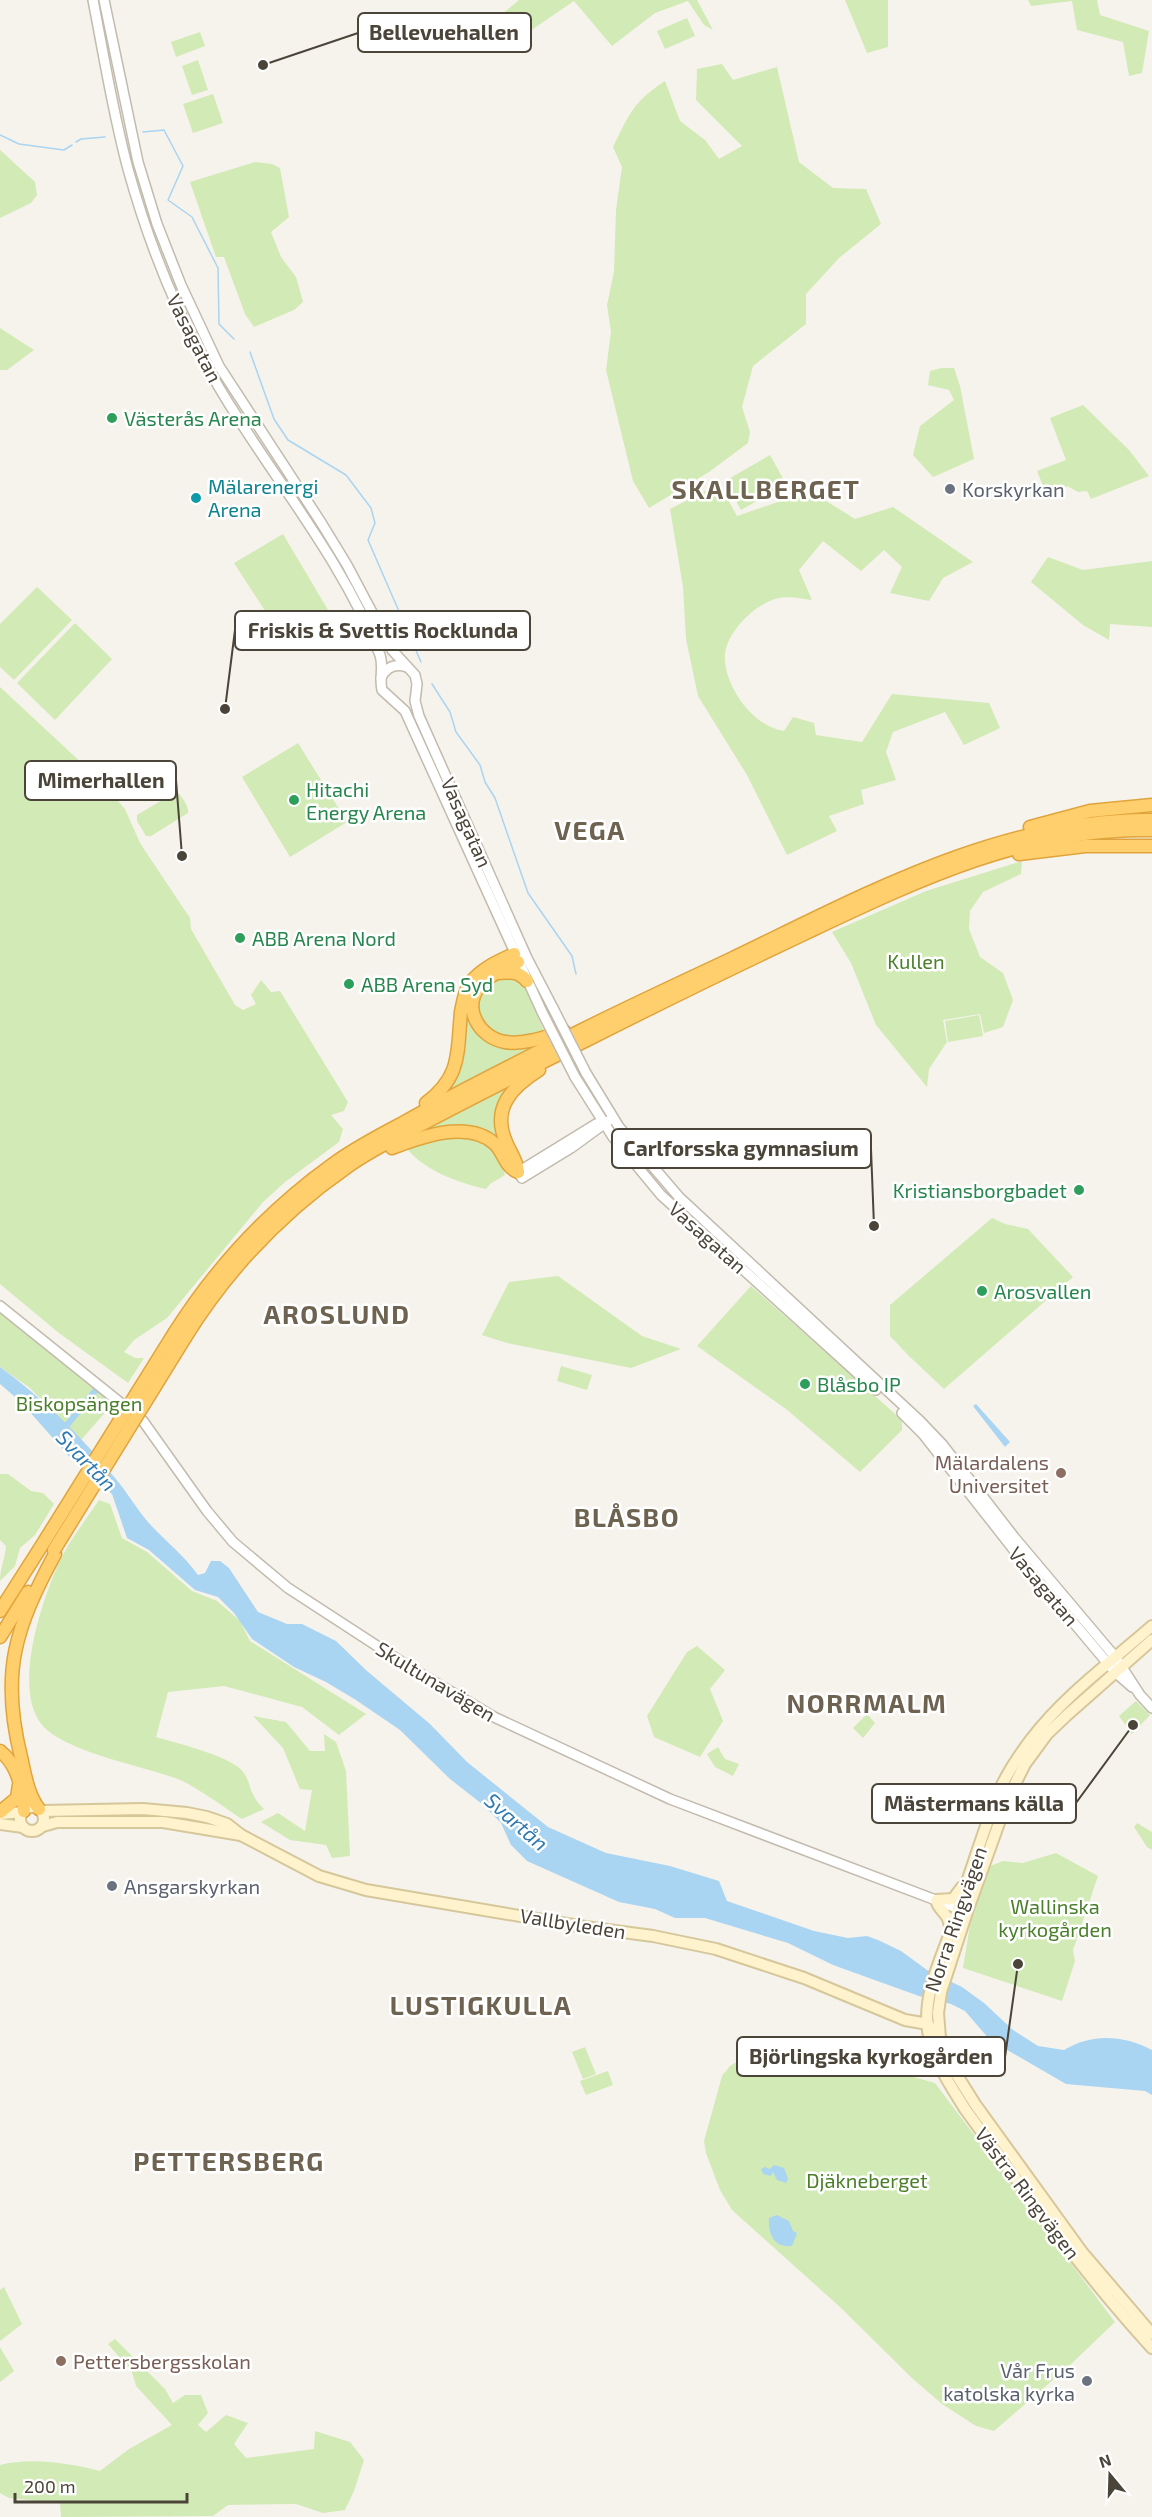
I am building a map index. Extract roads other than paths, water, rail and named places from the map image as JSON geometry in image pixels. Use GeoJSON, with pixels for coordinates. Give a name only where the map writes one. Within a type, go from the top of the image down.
{"type":"FeatureCollection","features":[{"type":"Feature","properties":{"kind":"highway"},"geometry":{"type":"LineString","coordinates":[[981,848],[985,842],[1074,814],[1152,805]]}},
{"type":"Feature","properties":{"kind":"highway"},"geometry":{"type":"LineString","coordinates":[[0,1637],[49,1546],[181,1334],[207,1284],[257,1228],[301,1188],[335,1162],[363,1145],[386,1138],[404,1129],[589,1027],[823,914],[931,866],[981,848],[1067,827],[1105,822],[1152,820]]}},
{"type":"Feature","properties":{"kind":"highway"},"geometry":{"type":"LineString","coordinates":[[181,1334],[273,1226],[303,1200],[386,1138],[853,910],[960,866],[1019,846],[1058,837],[1111,830],[1152,830]]}},
{"type":"Feature","properties":{"kind":"highway"},"geometry":{"type":"LineString","coordinates":[[960,866],[968,868],[1025,853],[1067,847],[1152,846]]}},
{"type":"Feature","properties":{"kind":"highway"},"geometry":{"type":"LineString","coordinates":[[404,1129],[448,1082],[456,1065],[462,1005],[468,986],[482,971],[518,953]]}},
{"type":"Feature","properties":{"kind":"highway"},"geometry":{"type":"LineString","coordinates":[[518,953],[479,987],[472,1000],[475,1020],[489,1036],[502,1042],[520,1042],[589,1027]]}},
{"type":"Feature","properties":{"kind":"highway"},"geometry":{"type":"LineString","coordinates":[[495,973],[514,972],[522,975],[527,981]]}},
{"type":"Feature","properties":{"kind":"highway"},"geometry":{"type":"LineString","coordinates":[[520,1175],[501,1126],[500,1116],[504,1102],[520,1083],[580,1043]]}},
{"type":"Feature","properties":{"kind":"highway"},"geometry":{"type":"LineString","coordinates":[[404,1129],[482,1136],[495,1144],[511,1169],[520,1175]]}},
{"type":"Feature","properties":{"kind":"highway"},"geometry":{"type":"LineString","coordinates":[[0,1611],[49,1546]]}},
{"type":"Feature","properties":{"kind":"highway"},"geometry":{"type":"LineString","coordinates":[[40,1810],[31,1796],[16,1736],[11,1676],[16,1644],[28,1608],[55,1554],[49,1546]]}},
{"type":"Feature","properties":{"kind":"highway"},"geometry":{"type":"LineString","coordinates":[[0,1751],[10,1761],[19,1780],[24,1797],[23,1811]]}},
{"type":"Feature","properties":{"kind":"highway"},"geometry":{"type":"LineString","coordinates":[[0,1813],[17,1798],[19,1780]]}},
{"type":"Feature","properties":{"kind":"main road","name":"Norra Ringvägen"},"geometry":{"type":"LineString","coordinates":[[934,2033],[927,2004],[930,1988],[947,1957],[963,1910],[1008,1798],[1025,1764],[1047,1734],[1152,1626]]}},
{"type":"Feature","properties":{"kind":"main road","name":"Norra Ringvägen"},"geometry":{"type":"LineString","coordinates":[[934,2033],[951,1930],[963,1910],[966,1882],[997,1796],[1023,1751],[1048,1720],[1116,1665],[1152,1640]]}},
{"type":"Feature","properties":{"kind":"main road"},"geometry":{"type":"LineString","coordinates":[[0,1813],[31,1808],[40,1810],[44,1819],[43,1826],[35,1831],[0,1824]]}},
{"type":"Feature","properties":{"kind":"main road","name":"Vallbyleden"},"geometry":{"type":"LineString","coordinates":[[40,1810],[143,1809],[177,1812],[227,1824],[242,1835],[319,1876],[352,1887],[585,1927],[653,1935],[716,1949],[804,1978],[934,2033]]}},
{"type":"Feature","properties":{"kind":"main road"},"geometry":{"type":"LineString","coordinates":[[23,1811],[21,1820],[23,1827]]}},
{"type":"Feature","properties":{"kind":"main road","name":"Vallbyleden"},"geometry":{"type":"LineString","coordinates":[[43,1826],[57,1822],[164,1822],[242,1835]]}},
{"type":"Feature","properties":{"kind":"main road"},"geometry":{"type":"LineString","coordinates":[[951,1930],[947,1914],[938,1907],[936,1900],[953,1899],[966,1882]]}},
{"type":"Feature","properties":{"kind":"main road"},"geometry":{"type":"LineString","coordinates":[[905,2020],[919,2015],[927,1990],[930,1988]]}},
{"type":"Feature","properties":{"kind":"main road","name":"Vallbyleden"},"geometry":{"type":"LineString","coordinates":[[905,2020],[934,2033]]}},
{"type":"Feature","properties":{"kind":"main road","name":"Västra Ringvägen"},"geometry":{"type":"LineString","coordinates":[[934,2033],[948,2061],[975,2104],[1065,2226],[1071,2239],[1152,2334]]}},
{"type":"Feature","properties":{"kind":"main road","name":"Västra Ringvägen"},"geometry":{"type":"LineString","coordinates":[[934,2033],[940,2066],[965,2109],[1128,2323],[1152,2348]]}},
{"type":"Feature","properties":{"kind":"street","name":"Vasagatan"},"geometry":{"type":"LineString","coordinates":[[93,0],[128,167],[145,224],[167,283],[203,359],[340,577],[380,655],[383,664],[381,678]]}},
{"type":"Feature","properties":{"kind":"street","name":"Vasagatan"},"geometry":{"type":"LineString","coordinates":[[104,0],[138,162],[157,225],[181,285],[219,366],[347,565],[392,650],[409,668]]}},
{"type":"Feature","properties":{"kind":"street"},"geometry":{"type":"LineString","coordinates":[[401,665],[409,668],[417,678],[416,690],[406,700],[391,699],[382,690],[381,678],[386,670],[393,666],[401,665]]}},
{"type":"Feature","properties":{"kind":"street","name":"Vasagatan"},"geometry":{"type":"LineString","coordinates":[[416,690],[415,701],[419,716],[518,953],[527,981],[575,1077],[588,1099],[730,1252]]}},
{"type":"Feature","properties":{"kind":"street","name":"Vasagatan"},"geometry":{"type":"LineString","coordinates":[[391,699],[405,711],[518,953],[553,1008],[586,1073],[613,1137],[661,1195],[730,1252],[923,1434],[1019,1558],[1152,1708]]}},
{"type":"Feature","properties":{"kind":"street"},"geometry":{"type":"LineString","coordinates":[[585,1134],[592,1120],[588,1099]]}},
{"type":"Feature","properties":{"kind":"street"},"geometry":{"type":"LineString","coordinates":[[520,1175],[585,1134],[596,1124],[608,1121]]}},
{"type":"Feature","properties":{"kind":"street"},"geometry":{"type":"LineString","coordinates":[[585,1134],[600,1133],[613,1137]]}},
{"type":"Feature","properties":{"kind":"street","name":"Skultunavägen"},"geometry":{"type":"LineString","coordinates":[[0,1306],[143,1420],[207,1511],[231,1540],[288,1588],[406,1665],[494,1717],[670,1799],[963,1910]]}},
{"type":"Feature","properties":{"kind":"water","name":"Svartån"},"geometry":{"type":"Polygon","coordinates":[[[0,1367],[47,1405],[75,1433],[119,1483],[148,1522],[198,1575],[205,1573],[211,1561],[220,1561],[229,1568],[258,1612],[287,1624],[302,1624],[336,1641],[367,1671],[430,1724],[467,1762],[548,1827],[606,1853],[670,1866],[719,1881],[727,1901],[814,1931],[848,1938],[867,1936],[878,1940],[901,1951],[927,1970],[962,1987],[984,2003],[1013,2030],[1038,2046],[1064,2050],[1085,2041],[1108,2038],[1141,2045],[1152,2050],[1152,2095],[1145,2091],[1066,2084],[990,2040],[965,2011],[951,2004],[919,1996],[833,1965],[788,1943],[705,1918],[675,1918],[655,1909],[619,1902],[527,1861],[511,1845],[501,1823],[482,1804],[450,1779],[400,1730],[356,1700],[294,1667],[252,1639],[234,1613],[218,1597],[195,1590],[149,1550],[127,1538],[112,1494],[74,1462],[21,1402],[0,1384],[0,1367]]]}},
{"type":"Feature","properties":{"kind":"water"},"geometry":{"type":"Polygon","coordinates":[[[976,1404],[1010,1442],[1005,1447],[973,1406],[976,1404]]]}},
{"type":"Feature","properties":{"kind":"water"},"geometry":{"type":"Polygon","coordinates":[[[774,2165],[784,2168],[788,2179],[786,2183],[777,2180],[773,2172],[771,2176],[763,2174],[761,2169],[765,2167],[770,2169],[774,2165]]]}},
{"type":"Feature","properties":{"kind":"water"},"geometry":{"type":"Polygon","coordinates":[[[777,2215],[789,2221],[793,2231],[797,2233],[792,2246],[781,2245],[773,2239],[769,2218],[777,2215]]]}},
{"type":"Feature","properties":{"kind":"waterway"},"geometry":{"type":"LineString","coordinates":[[143,132],[164,130],[183,166],[168,200],[192,217],[218,268],[219,324],[234,339]]}},
{"type":"Feature","properties":{"kind":"waterway"},"geometry":{"type":"LineString","coordinates":[[0,135],[19,144],[64,150],[72,145]]}},
{"type":"Feature","properties":{"kind":"waterway"},"geometry":{"type":"LineString","coordinates":[[76,142],[81,139],[105,137]]}},
{"type":"Feature","properties":{"kind":"waterway"},"geometry":{"type":"LineString","coordinates":[[250,352],[274,419],[288,440],[346,475],[371,508],[375,523],[368,540],[421,662]]}},
{"type":"Feature","properties":{"kind":"waterway"},"geometry":{"type":"LineString","coordinates":[[432,684],[450,712],[456,732],[480,765],[485,782],[495,798],[528,893],[572,956],[576,974]]}},
{"type":"Feature","properties":{"kind":"waterway","name":"Svartån"},"geometry":{"type":"LineString","coordinates":[[62,1431],[96,1390]]}},
{"type":"Feature","properties":{"kind":"place","name":"Bellevuehallen"},"geometry":{"type":"Point","coordinates":[263,65]}},
{"type":"Feature","properties":{"kind":"place","name":"Västerås Arena"},"geometry":{"type":"Point","coordinates":[112,418]}},
{"type":"Feature","properties":{"kind":"place","name":"Korskyrkan"},"geometry":{"type":"Point","coordinates":[950,489]}},
{"type":"Feature","properties":{"kind":"place","name":"Mälarenergi Arena"},"geometry":{"type":"Point","coordinates":[196,498]}},
{"type":"Feature","properties":{"kind":"place","name":"Friskis & Svettis Rocklunda"},"geometry":{"type":"Point","coordinates":[225,709]}},
{"type":"Feature","properties":{"kind":"place","name":"Hitachi Energy Arena"},"geometry":{"type":"Point","coordinates":[294,800]}},
{"type":"Feature","properties":{"kind":"place","name":"Mimerhallen"},"geometry":{"type":"Point","coordinates":[182,856]}},
{"type":"Feature","properties":{"kind":"place","name":"ABB Arena Nord"},"geometry":{"type":"Point","coordinates":[240,938]}},
{"type":"Feature","properties":{"kind":"place","name":"ABB Arena Syd"},"geometry":{"type":"Point","coordinates":[349,984]}},
{"type":"Feature","properties":{"kind":"place","name":"Kristiansborgbadet"},"geometry":{"type":"Point","coordinates":[1079,1190]}},
{"type":"Feature","properties":{"kind":"place","name":"Carlforsska gymnasium"},"geometry":{"type":"Point","coordinates":[874,1226]}},
{"type":"Feature","properties":{"kind":"place","name":"Arosvallen"},"geometry":{"type":"Point","coordinates":[982,1291]}},
{"type":"Feature","properties":{"kind":"place","name":"Blåsbo IP"},"geometry":{"type":"Point","coordinates":[805,1384]}},
{"type":"Feature","properties":{"kind":"place","name":"Mälardalens Universitet"},"geometry":{"type":"Point","coordinates":[1061,1473]}},
{"type":"Feature","properties":{"kind":"place","name":"Mästermans källa"},"geometry":{"type":"Point","coordinates":[1133,1725]}},
{"type":"Feature","properties":{"kind":"place","name":"Ansgarskyrkan"},"geometry":{"type":"Point","coordinates":[112,1886]}},
{"type":"Feature","properties":{"kind":"place","name":"Björlingska kyrkogården"},"geometry":{"type":"Point","coordinates":[1018,1964]}},
{"type":"Feature","properties":{"kind":"place","name":"Pettersbergsskolan"},"geometry":{"type":"Point","coordinates":[61,2361]}},
{"type":"Feature","properties":{"kind":"place","name":"Vår Frus katolska kyrka"},"geometry":{"type":"Point","coordinates":[1087,2381]}},
{"type":"Feature","properties":{"kind":"district","name":"SKALLBERGET"},"geometry":{"type":"Point","coordinates":[766,488]}},
{"type":"Feature","properties":{"kind":"district","name":"VEGA"},"geometry":{"type":"Point","coordinates":[590,829]}},
{"type":"Feature","properties":{"kind":"district","name":"AROSLUND"},"geometry":{"type":"Point","coordinates":[337,1313]}},
{"type":"Feature","properties":{"kind":"district","name":"BLÅSBO"},"geometry":{"type":"Point","coordinates":[627,1516]}},
{"type":"Feature","properties":{"kind":"district","name":"NORRMALM"},"geometry":{"type":"Point","coordinates":[867,1702]}},
{"type":"Feature","properties":{"kind":"district","name":"LUSTIGKULLA"},"geometry":{"type":"Point","coordinates":[481,2004]}},
{"type":"Feature","properties":{"kind":"district","name":"PETTERSBERG"},"geometry":{"type":"Point","coordinates":[229,2160]}},
{"type":"Feature","properties":{"kind":"park label","name":"Kullen"},"geometry":{"type":"Point","coordinates":[916,961]}},
{"type":"Feature","properties":{"kind":"park label","name":"Biskopsängen"},"geometry":{"type":"Point","coordinates":[79,1403]}},
{"type":"Feature","properties":{"kind":"park label","name":"Wallinska kyrkogården"},"geometry":{"type":"Point","coordinates":[1055,1918]}},
{"type":"Feature","properties":{"kind":"park label","name":"Djäkneberget"},"geometry":{"type":"Point","coordinates":[867,2180]}}]}
